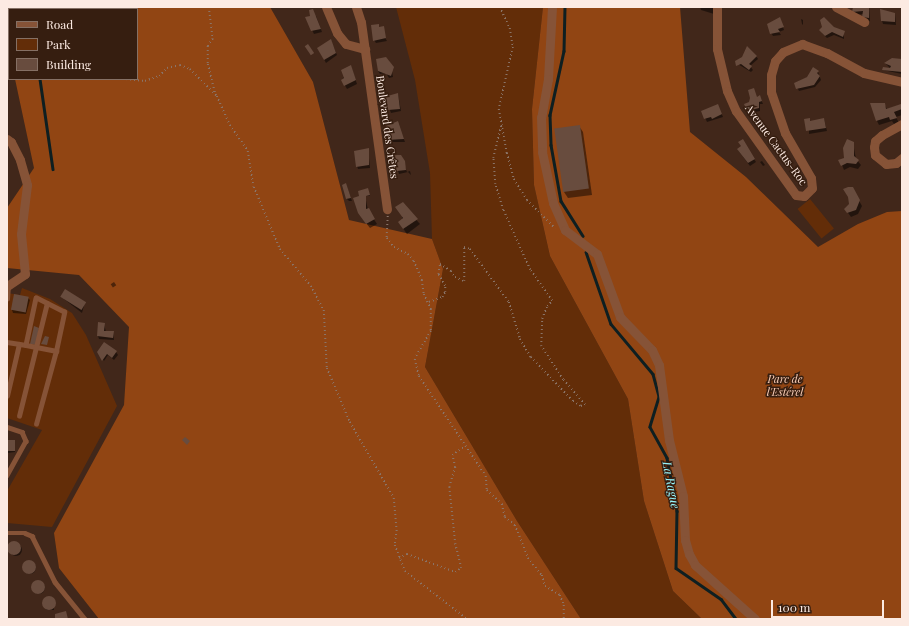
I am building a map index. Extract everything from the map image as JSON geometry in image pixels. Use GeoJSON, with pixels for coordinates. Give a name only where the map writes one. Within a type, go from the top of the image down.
{"type":"FeatureCollection","features":[{"type":"Feature","properties":{"kind":"street"},"geometry":{"type":"LineString","coordinates":[[326,7],[337,33],[346,44],[365,49]]}},
{"type":"Feature","properties":{"kind":"street","name":"Boulevard des Crêtes"},"geometry":{"type":"LineString","coordinates":[[356,7],[365,49],[386,209]]}},
{"type":"Feature","properties":{"kind":"street"},"geometry":{"type":"LineString","coordinates":[[552,7],[548,80],[541,117],[542,152],[546,180],[565,230],[597,254],[620,317],[652,350],[659,365],[669,440],[683,496],[685,540],[689,554],[695,565],[755,619]]}},
{"type":"Feature","properties":{"kind":"street","name":"Avenue Cactus-Roc"},"geometry":{"type":"LineString","coordinates":[[717,7],[717,49],[727,91],[736,111],[796,195],[804,196],[812,188],[811,178],[785,132],[771,92],[771,75],[775,61],[783,52],[802,44],[827,53],[864,73],[902,82]]}},
{"type":"Feature","properties":{"kind":"street"},"geometry":{"type":"LineString","coordinates":[[836,7],[864,22]]}},
{"type":"Feature","properties":{"kind":"street"},"geometry":{"type":"LineString","coordinates":[[902,124],[882,135],[875,141],[874,147],[875,155],[886,164],[896,163],[902,158]]}},
{"type":"Feature","properties":{"kind":"street"},"geometry":{"type":"LineString","coordinates":[[7,139],[11,142],[20,160],[27,185],[21,234],[24,274],[7,286]]}},
{"type":"Feature","properties":{"kind":"lane"},"geometry":{"type":"LineString","coordinates":[[7,286],[7,299]]}},
{"type":"Feature","properties":{"kind":"lane"},"geometry":{"type":"LineString","coordinates":[[26,345],[36,298],[64,312],[56,351],[36,424]]}},
{"type":"Feature","properties":{"kind":"lane"},"geometry":{"type":"LineString","coordinates":[[19,416],[38,347],[47,303]]}},
{"type":"Feature","properties":{"kind":"lane"},"geometry":{"type":"LineString","coordinates":[[7,342],[56,351]]}},
{"type":"Feature","properties":{"kind":"lane"},"geometry":{"type":"LineString","coordinates":[[7,396],[19,344]]}},
{"type":"Feature","properties":{"kind":"lane"},"geometry":{"type":"LineString","coordinates":[[7,427],[22,432],[26,441],[7,475]]}},
{"type":"Feature","properties":{"kind":"lane"},"geometry":{"type":"LineString","coordinates":[[7,533],[25,533],[32,536],[55,582],[84,619]]}},
{"type":"Feature","properties":{"kind":"path"},"geometry":{"type":"LineString","coordinates":[[209,7],[213,39],[208,46],[208,64],[217,96],[230,125],[248,151],[254,187],[280,249],[311,286],[324,310],[327,368],[350,422],[394,498],[397,530],[395,545],[399,558],[409,576],[423,583],[467,619]]}},
{"type":"Feature","properties":{"kind":"path"},"geometry":{"type":"LineString","coordinates":[[500,7],[510,28],[513,47],[499,109],[501,126],[514,179],[527,200],[558,232],[565,230]]}},
{"type":"Feature","properties":{"kind":"path"},"geometry":{"type":"LineString","coordinates":[[133,80],[145,82],[158,76],[167,68],[180,65],[190,69],[217,96]]}},
{"type":"Feature","properties":{"kind":"path"},"geometry":{"type":"LineString","coordinates":[[428,302],[442,297],[445,292],[445,286],[438,274],[440,264],[451,271],[455,277],[464,281],[464,247],[470,249],[509,302],[520,339],[531,357],[573,401],[581,406],[585,405],[563,380],[541,346],[542,319],[546,306],[552,301],[530,270],[501,204],[493,158],[501,126]]}},
{"type":"Feature","properties":{"kind":"path"},"geometry":{"type":"LineString","coordinates":[[386,209],[387,238],[394,248],[408,254],[414,261],[431,309],[431,331],[415,359],[419,376],[486,476],[490,494],[502,504],[505,517],[515,525],[528,558],[542,575],[545,586],[560,595],[564,605],[564,619]]}},
{"type":"Feature","properties":{"kind":"path"},"geometry":{"type":"LineString","coordinates":[[399,558],[406,554],[455,572],[461,568],[454,544],[449,487],[455,467],[452,455],[465,446]]}},
{"type":"Feature","properties":{"kind":"green space"},"geometry":{"type":"Polygon","coordinates":[[[7,7],[96,8],[8,8],[8,30],[7,7]]]}},
{"type":"Feature","properties":{"kind":"green space"},"geometry":{"type":"Polygon","coordinates":[[[270,7],[313,82],[349,220],[432,239],[443,269],[425,367],[517,521],[581,619],[99,619],[59,568],[54,533],[124,405],[129,327],[79,275],[7,268],[7,208],[34,168],[15,80],[138,80],[138,8],[106,8],[270,7]]]}},
{"type":"Feature","properties":{"kind":"green space"},"geometry":{"type":"Polygon","coordinates":[[[396,7],[543,7],[532,109],[534,185],[550,256],[628,399],[644,501],[673,591],[702,619],[581,619],[517,521],[425,367],[443,269],[432,239],[430,173],[415,80],[396,7]]]}},
{"type":"Feature","properties":{"kind":"green space","name":"Parc de l'Estérel"},"geometry":{"type":"Polygon","coordinates":[[[543,7],[680,7],[690,132],[746,177],[818,247],[858,224],[887,212],[902,211],[902,619],[702,619],[673,591],[644,501],[628,399],[550,256],[534,185],[532,109],[543,7]]]}},
{"type":"Feature","properties":{"kind":"green space"},"geometry":{"type":"Polygon","coordinates":[[[810,199],[834,229],[821,239],[798,209],[810,199]]]}},
{"type":"Feature","properties":{"kind":"green space"},"geometry":{"type":"Polygon","coordinates":[[[22,288],[50,299],[72,313],[86,335],[117,406],[52,527],[7,523],[7,491],[42,430],[7,418],[7,293],[20,295],[22,288]]]}},
{"type":"Feature","properties":{"kind":"building"},"geometry":{"type":"Polygon","coordinates":[[[853,7],[869,7],[869,18],[862,17],[863,11],[852,12],[853,7]]]}},
{"type":"Feature","properties":{"kind":"building"},"geometry":{"type":"Polygon","coordinates":[[[313,9],[321,29],[311,31],[305,17],[310,16],[309,10],[313,9]]]}},
{"type":"Feature","properties":{"kind":"building"},"geometry":{"type":"Polygon","coordinates":[[[880,9],[895,13],[895,22],[881,21],[880,9]]]}},
{"type":"Feature","properties":{"kind":"building"},"geometry":{"type":"Polygon","coordinates":[[[780,17],[784,27],[778,29],[780,32],[770,34],[767,24],[780,17]]]}},
{"type":"Feature","properties":{"kind":"building"},"geometry":{"type":"Polygon","coordinates":[[[824,17],[834,27],[845,31],[843,37],[832,32],[825,36],[819,30],[822,27],[820,20],[824,17]]]}},
{"type":"Feature","properties":{"kind":"building"},"geometry":{"type":"Polygon","coordinates":[[[379,24],[379,27],[384,26],[386,38],[373,41],[371,25],[379,24]]]}},
{"type":"Feature","properties":{"kind":"building"},"geometry":{"type":"Polygon","coordinates":[[[331,39],[336,53],[324,60],[317,48],[331,39]]]}},
{"type":"Feature","properties":{"kind":"building"},"geometry":{"type":"Polygon","coordinates":[[[308,44],[314,53],[311,55],[305,46],[308,44]]]}},
{"type":"Feature","properties":{"kind":"building"},"geometry":{"type":"Polygon","coordinates":[[[747,46],[757,56],[749,64],[752,66],[749,70],[741,64],[736,66],[735,61],[742,57],[747,46]]]}},
{"type":"Feature","properties":{"kind":"building"},"geometry":{"type":"Polygon","coordinates":[[[386,57],[394,67],[391,76],[378,71],[376,59],[386,57]]]}},
{"type":"Feature","properties":{"kind":"building"},"geometry":{"type":"Polygon","coordinates":[[[892,58],[902,59],[902,72],[882,70],[883,67],[890,68],[891,66],[884,63],[892,58]]]}},
{"type":"Feature","properties":{"kind":"building"},"geometry":{"type":"Polygon","coordinates":[[[351,65],[356,80],[344,86],[341,80],[344,78],[341,70],[351,65]]]}},
{"type":"Feature","properties":{"kind":"building"},"geometry":{"type":"Polygon","coordinates":[[[813,67],[819,71],[817,73],[820,76],[814,85],[796,89],[794,83],[807,77],[813,67]]]}},
{"type":"Feature","properties":{"kind":"building"},"geometry":{"type":"Polygon","coordinates":[[[754,88],[757,97],[760,95],[762,101],[759,102],[759,108],[747,111],[744,104],[749,102],[750,98],[748,90],[754,88]]]}},
{"type":"Feature","properties":{"kind":"building"},"geometry":{"type":"Polygon","coordinates":[[[398,93],[400,109],[388,110],[384,97],[398,93]]]}},
{"type":"Feature","properties":{"kind":"building"},"geometry":{"type":"Polygon","coordinates":[[[870,103],[885,103],[886,109],[901,104],[902,109],[894,112],[897,118],[890,120],[889,117],[876,121],[870,103]]]}},
{"type":"Feature","properties":{"kind":"building"},"geometry":{"type":"Polygon","coordinates":[[[718,104],[722,114],[712,119],[711,117],[704,119],[701,111],[718,104]]]}},
{"type":"Feature","properties":{"kind":"building"},"geometry":{"type":"Polygon","coordinates":[[[810,118],[810,121],[824,118],[826,128],[806,131],[804,119],[810,118]]]}},
{"type":"Feature","properties":{"kind":"building"},"geometry":{"type":"Polygon","coordinates":[[[398,121],[404,139],[387,140],[386,126],[398,121]]]}},
{"type":"Feature","properties":{"kind":"building"},"geometry":{"type":"Polygon","coordinates":[[[580,125],[589,188],[563,192],[554,129],[580,125]]]}},
{"type":"Feature","properties":{"kind":"building"},"geometry":{"type":"Polygon","coordinates":[[[743,139],[755,159],[748,163],[737,149],[741,146],[738,142],[743,139]]]}},
{"type":"Feature","properties":{"kind":"building"},"geometry":{"type":"Polygon","coordinates":[[[847,139],[854,142],[854,156],[859,160],[856,164],[847,163],[841,166],[838,160],[844,158],[843,148],[847,139]]]}},
{"type":"Feature","properties":{"kind":"building"},"geometry":{"type":"Polygon","coordinates":[[[369,148],[369,165],[356,167],[354,151],[369,148]]]}},
{"type":"Feature","properties":{"kind":"building"},"geometry":{"type":"Polygon","coordinates":[[[401,155],[405,161],[406,170],[397,171],[394,169],[390,156],[401,155]]]}},
{"type":"Feature","properties":{"kind":"building"},"geometry":{"type":"Polygon","coordinates":[[[346,183],[351,198],[346,199],[342,185],[346,183]]]}},
{"type":"Feature","properties":{"kind":"building"},"geometry":{"type":"Polygon","coordinates":[[[853,187],[860,200],[856,210],[847,213],[844,209],[849,204],[848,197],[843,189],[853,187]]]}},
{"type":"Feature","properties":{"kind":"building"},"geometry":{"type":"Polygon","coordinates":[[[368,188],[370,195],[366,196],[366,209],[369,208],[375,219],[366,224],[358,213],[353,198],[359,196],[358,191],[368,188]]]}},
{"type":"Feature","properties":{"kind":"building"},"geometry":{"type":"Polygon","coordinates":[[[403,202],[418,219],[403,229],[398,222],[403,218],[395,207],[403,202]]]}},
{"type":"Feature","properties":{"kind":"building"},"geometry":{"type":"Polygon","coordinates":[[[65,289],[86,302],[81,310],[60,297],[65,289]]]}},
{"type":"Feature","properties":{"kind":"building"},"geometry":{"type":"Polygon","coordinates":[[[14,294],[29,297],[26,313],[11,310],[14,294]]]}},
{"type":"Feature","properties":{"kind":"building"},"geometry":{"type":"Polygon","coordinates":[[[98,322],[105,323],[104,331],[114,331],[113,338],[97,336],[98,322]]]}},
{"type":"Feature","properties":{"kind":"building"},"geometry":{"type":"Polygon","coordinates":[[[34,326],[39,328],[36,345],[30,344],[34,326]]]}},
{"type":"Feature","properties":{"kind":"building"},"geometry":{"type":"Polygon","coordinates":[[[45,336],[49,337],[47,345],[41,344],[45,336]]]}},
{"type":"Feature","properties":{"kind":"building"},"geometry":{"type":"Polygon","coordinates":[[[104,342],[117,351],[112,358],[107,354],[102,361],[97,352],[104,342]]]}},
{"type":"Feature","properties":{"kind":"building"},"geometry":{"type":"Polygon","coordinates":[[[185,437],[190,441],[187,445],[182,440],[185,437]]]}},
{"type":"Feature","properties":{"kind":"building"},"geometry":{"type":"Polygon","coordinates":[[[7,440],[15,440],[15,451],[7,451],[7,440]]]}},
{"type":"Feature","properties":{"kind":"building"},"geometry":{"type":"Polygon","coordinates":[[[14,541],[19,543],[21,548],[19,553],[14,555],[9,553],[7,548],[9,543],[14,541]]]}},
{"type":"Feature","properties":{"kind":"building"},"geometry":{"type":"Polygon","coordinates":[[[29,560],[34,562],[36,567],[34,572],[29,574],[24,572],[22,567],[24,562],[29,560]]]}},
{"type":"Feature","properties":{"kind":"building"},"geometry":{"type":"Polygon","coordinates":[[[38,580],[43,582],[45,587],[43,592],[38,594],[33,592],[31,587],[33,582],[38,580]]]}},
{"type":"Feature","properties":{"kind":"building"},"geometry":{"type":"Polygon","coordinates":[[[49,596],[54,598],[56,603],[54,608],[49,610],[44,608],[42,603],[44,598],[49,596]]]}},
{"type":"Feature","properties":{"kind":"building"},"geometry":{"type":"Polygon","coordinates":[[[66,611],[68,619],[55,619],[55,614],[66,611]]]}},
{"type":"Feature","properties":{"kind":"waterway"},"geometry":{"type":"LineString","coordinates":[[565,7],[564,51],[550,115],[551,145],[561,201],[583,236]]}},
{"type":"Feature","properties":{"kind":"waterway"},"geometry":{"type":"LineString","coordinates":[[40,80],[53,169]]}},
{"type":"Feature","properties":{"kind":"waterway","name":"La Rague"},"geometry":{"type":"LineString","coordinates":[[586,252],[611,324],[653,374],[659,397],[650,427],[667,458],[677,511],[676,568],[721,599],[736,619]]}}]}
